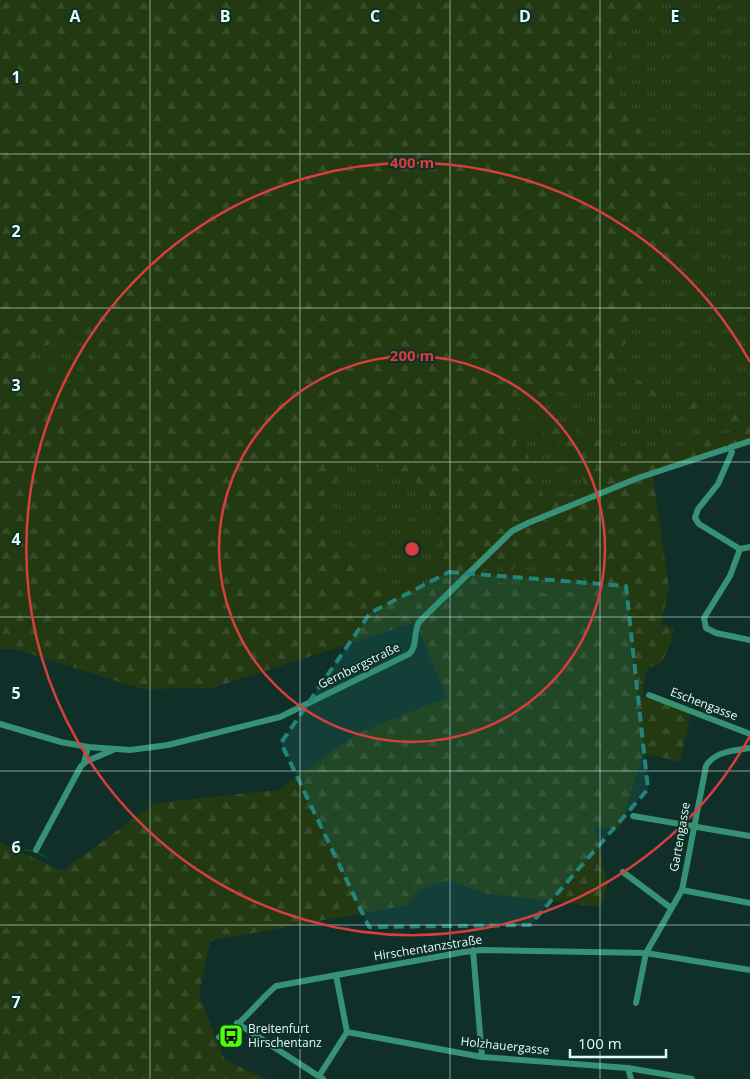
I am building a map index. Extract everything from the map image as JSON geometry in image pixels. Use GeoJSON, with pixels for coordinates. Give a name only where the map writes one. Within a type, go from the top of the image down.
{"type":"FeatureCollection","features":[{"type":"Feature","properties":{"kind":"street","name":"Gernbergstraße"},"geometry":{"type":"LineString","coordinates":[[0,724],[60,742],[114,750],[130,750],[168,745],[273,719],[408,655],[414,648],[414,632],[419,622],[512,531],[638,478],[750,441]]}},
{"type":"Feature","properties":{"kind":"street"},"geometry":{"type":"LineString","coordinates":[[731,446],[732,452],[718,484],[698,509],[696,521],[740,549],[750,547]]}},
{"type":"Feature","properties":{"kind":"street"},"geometry":{"type":"LineString","coordinates":[[740,549],[730,576],[704,618],[706,628],[716,633],[750,640]]}},
{"type":"Feature","properties":{"kind":"street","name":"Eschengasse"},"geometry":{"type":"LineString","coordinates":[[649,695],[750,734]]}},
{"type":"Feature","properties":{"kind":"street"},"geometry":{"type":"LineString","coordinates":[[36,850],[84,763],[88,747]]}},
{"type":"Feature","properties":{"kind":"street","name":"Gartengasse"},"geometry":{"type":"LineString","coordinates":[[636,1003],[646,953],[682,890],[706,766],[710,758],[718,754],[750,748]]}},
{"type":"Feature","properties":{"kind":"street"},"geometry":{"type":"LineString","coordinates":[[84,763],[114,750]]}},
{"type":"Feature","properties":{"kind":"street"},"geometry":{"type":"LineString","coordinates":[[633,816],[750,836]]}},
{"type":"Feature","properties":{"kind":"street"},"geometry":{"type":"LineString","coordinates":[[623,872],[671,908]]}},
{"type":"Feature","properties":{"kind":"street"},"geometry":{"type":"LineString","coordinates":[[682,890],[750,903]]}},
{"type":"Feature","properties":{"kind":"street"},"geometry":{"type":"LineString","coordinates":[[473,950],[482,1057]]}},
{"type":"Feature","properties":{"kind":"street","name":"Hirschentanzstraße"},"geometry":{"type":"LineString","coordinates":[[219,1038],[227,1033],[276,986],[473,950],[646,953],[750,970]]}},
{"type":"Feature","properties":{"kind":"street"},"geometry":{"type":"LineString","coordinates":[[237,1023],[321,1078],[347,1032],[336,975]]}},
{"type":"Feature","properties":{"kind":"street","name":"Holzhauergasse"},"geometry":{"type":"LineString","coordinates":[[347,1032],[482,1057],[628,1068],[692,1079]]}},
{"type":"Feature","properties":{"kind":"street"},"geometry":{"type":"LineString","coordinates":[[628,1068],[631,1079]]}},
{"type":"Feature","properties":{"kind":"highlighted area"},"geometry":{"type":"Polygon","coordinates":[[[449,572],[626,586],[648,789],[530,925],[369,927],[281,743],[370,613],[449,572]]]}},
{"type":"Feature","properties":{"kind":"green space"},"geometry":{"type":"Polygon","coordinates":[[[0,0],[657,0],[654,5],[653,14],[647,23],[637,23],[631,20],[610,44],[615,86],[694,226],[681,251],[653,286],[629,331],[620,360],[613,371],[681,397],[750,417],[750,441],[653,475],[669,589],[661,624],[674,628],[671,643],[662,662],[647,669],[642,697],[658,700],[691,713],[680,762],[643,753],[620,829],[594,827],[608,884],[601,907],[483,893],[449,880],[419,890],[407,905],[210,941],[199,995],[225,1060],[267,1079],[0,1079],[0,842],[62,871],[155,803],[278,790],[358,733],[447,698],[416,622],[212,688],[142,689],[15,649],[0,649],[0,0]],[[72,337],[45,346],[36,354],[34,369],[52,384],[63,385],[73,382],[81,376],[87,367],[88,348],[83,341],[72,337]],[[581,383],[518,407],[514,414],[656,454],[745,428],[629,389],[581,383]],[[524,422],[516,444],[520,450],[527,452],[531,464],[540,476],[543,500],[565,497],[585,487],[574,461],[555,440],[539,428],[524,422]],[[354,460],[318,503],[330,534],[397,601],[427,591],[445,553],[437,504],[411,477],[354,460]],[[493,554],[483,565],[493,582],[504,583],[536,593],[580,591],[585,583],[582,575],[578,576],[560,571],[554,562],[520,558],[510,575],[502,573],[502,566],[493,554]]]}},
{"type":"Feature","properties":{"kind":"green space"},"geometry":{"type":"Polygon","coordinates":[[[649,0],[750,0],[750,426],[656,454],[513,414],[518,407],[613,371],[620,360],[629,331],[653,286],[681,251],[694,226],[615,86],[610,45],[649,0]]]}},
{"type":"Feature","properties":{"kind":"green space"},"geometry":{"type":"Polygon","coordinates":[[[705,0],[716,0],[724,13],[721,15],[705,0]]]}},
{"type":"Feature","properties":{"kind":"green space"},"geometry":{"type":"Polygon","coordinates":[[[72,337],[83,341],[88,348],[87,367],[81,376],[73,382],[63,385],[52,384],[34,369],[33,359],[41,348],[72,337]]]}},
{"type":"Feature","properties":{"kind":"green space"},"geometry":{"type":"Polygon","coordinates":[[[750,388],[750,412],[741,408],[750,388]]]}},
{"type":"Feature","properties":{"kind":"green space"},"geometry":{"type":"Polygon","coordinates":[[[524,421],[539,428],[562,448],[578,469],[585,487],[565,497],[543,500],[540,476],[531,464],[527,452],[520,450],[516,444],[524,421]]]}},
{"type":"Feature","properties":{"kind":"green space"},"geometry":{"type":"Polygon","coordinates":[[[354,460],[411,477],[437,504],[445,553],[427,591],[397,601],[330,534],[318,503],[354,460]]]}},
{"type":"Feature","properties":{"kind":"green space"},"geometry":{"type":"Polygon","coordinates":[[[493,554],[502,566],[520,558],[555,562],[560,571],[582,575],[585,584],[580,591],[536,593],[504,583],[493,582],[483,566],[493,554]]]}},
{"type":"Feature","properties":{"kind":"waterway"},"geometry":{"type":"LineString","coordinates":[[25,850],[32,851]]}},
{"type":"Feature","properties":{"kind":"waterway"},"geometry":{"type":"LineString","coordinates":[[38,853],[46,857]]}},
{"type":"Feature","properties":{"kind":"place","name":"Breitenfurt Hirschentanz"},"geometry":{"type":"Point","coordinates":[231,1036]}}]}
